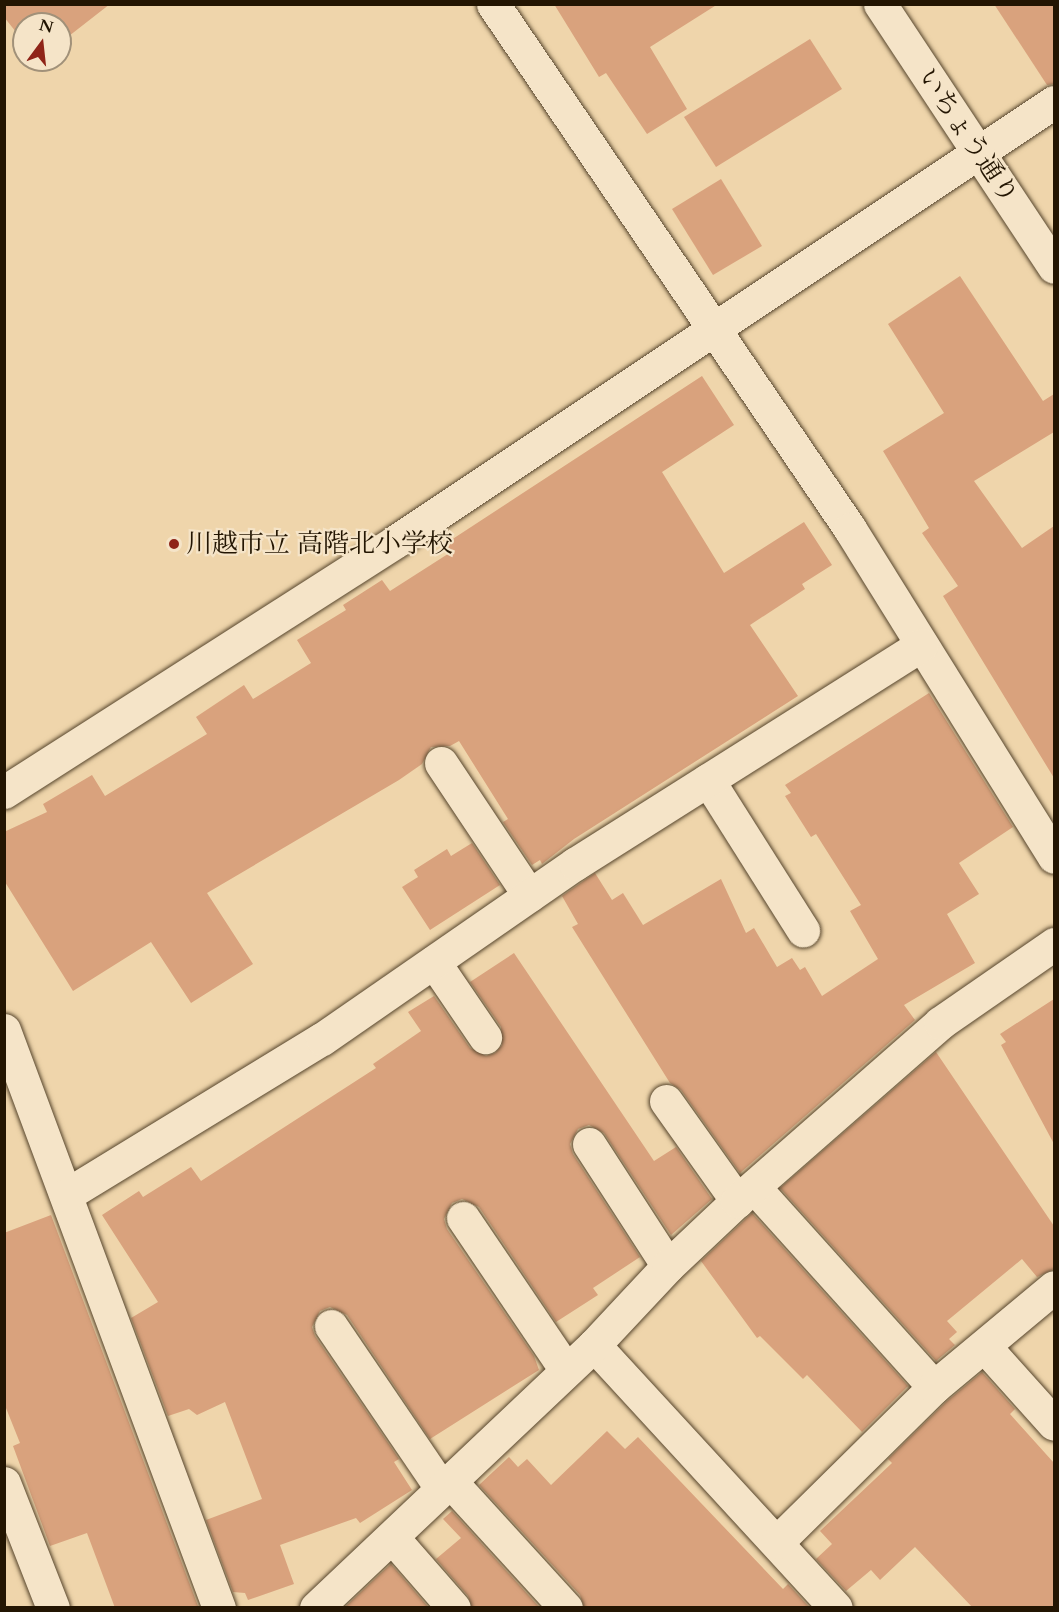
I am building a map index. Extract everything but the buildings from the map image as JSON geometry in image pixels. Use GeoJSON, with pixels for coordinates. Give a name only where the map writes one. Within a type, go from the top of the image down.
{"type":"FeatureCollection","features":[{"type":"Feature","properties":{"kind":"street"},"geometry":{"type":"LineString","coordinates":[[493,4],[714,327],[922,645],[1054,857]]}},
{"type":"Feature","properties":{"kind":"street","name":"いちょう通り"},"geometry":{"type":"LineString","coordinates":[[880,4],[1054,267]]}},
{"type":"Feature","properties":{"kind":"street"},"geometry":{"type":"LineString","coordinates":[[4,792],[396,541],[1054,102]]}},
{"type":"Feature","properties":{"kind":"street"},"geometry":{"type":"LineString","coordinates":[[66,1195],[322,1040],[529,895],[922,645]]}},
{"type":"Feature","properties":{"kind":"street"},"geometry":{"type":"LineString","coordinates":[[441,763],[529,895]]}},
{"type":"Feature","properties":{"kind":"street"},"geometry":{"type":"LineString","coordinates":[[708,780],[803,930]]}},
{"type":"Feature","properties":{"kind":"street"},"geometry":{"type":"LineString","coordinates":[[316,1608],[594,1345],[668,1266],[745,1194],[940,1023],[1054,944]]}},
{"type":"Feature","properties":{"kind":"street"},"geometry":{"type":"LineString","coordinates":[[434,962],[485,1036]]}},
{"type":"Feature","properties":{"kind":"street"},"geometry":{"type":"LineString","coordinates":[[4,1030],[219,1608]]}},
{"type":"Feature","properties":{"kind":"street"},"geometry":{"type":"LineString","coordinates":[[666,1101],[745,1194],[934,1387]]}},
{"type":"Feature","properties":{"kind":"street"},"geometry":{"type":"LineString","coordinates":[[589,1144],[668,1266]]}},
{"type":"Feature","properties":{"kind":"street"},"geometry":{"type":"LineString","coordinates":[[462,1218],[566,1370]]}},
{"type":"Feature","properties":{"kind":"street"},"geometry":{"type":"LineString","coordinates":[[777,1542],[934,1387],[985,1347],[1054,1287]]}},
{"type":"Feature","properties":{"kind":"street"},"geometry":{"type":"LineString","coordinates":[[331,1326],[445,1485],[566,1608]]}},
{"type":"Feature","properties":{"kind":"street"},"geometry":{"type":"LineString","coordinates":[[594,1345],[836,1608]]}},
{"type":"Feature","properties":{"kind":"street"},"geometry":{"type":"LineString","coordinates":[[985,1347],[1054,1424]]}},
{"type":"Feature","properties":{"kind":"street"},"geometry":{"type":"LineString","coordinates":[[4,1483],[53,1608]]}},
{"type":"Feature","properties":{"kind":"street"},"geometry":{"type":"LineString","coordinates":[[392,1537],[454,1608]]}},
{"type":"Feature","properties":{"kind":"place","name":"川越市立 高階北小学校"},"geometry":{"type":"Point","coordinates":[174,544]}}]}
